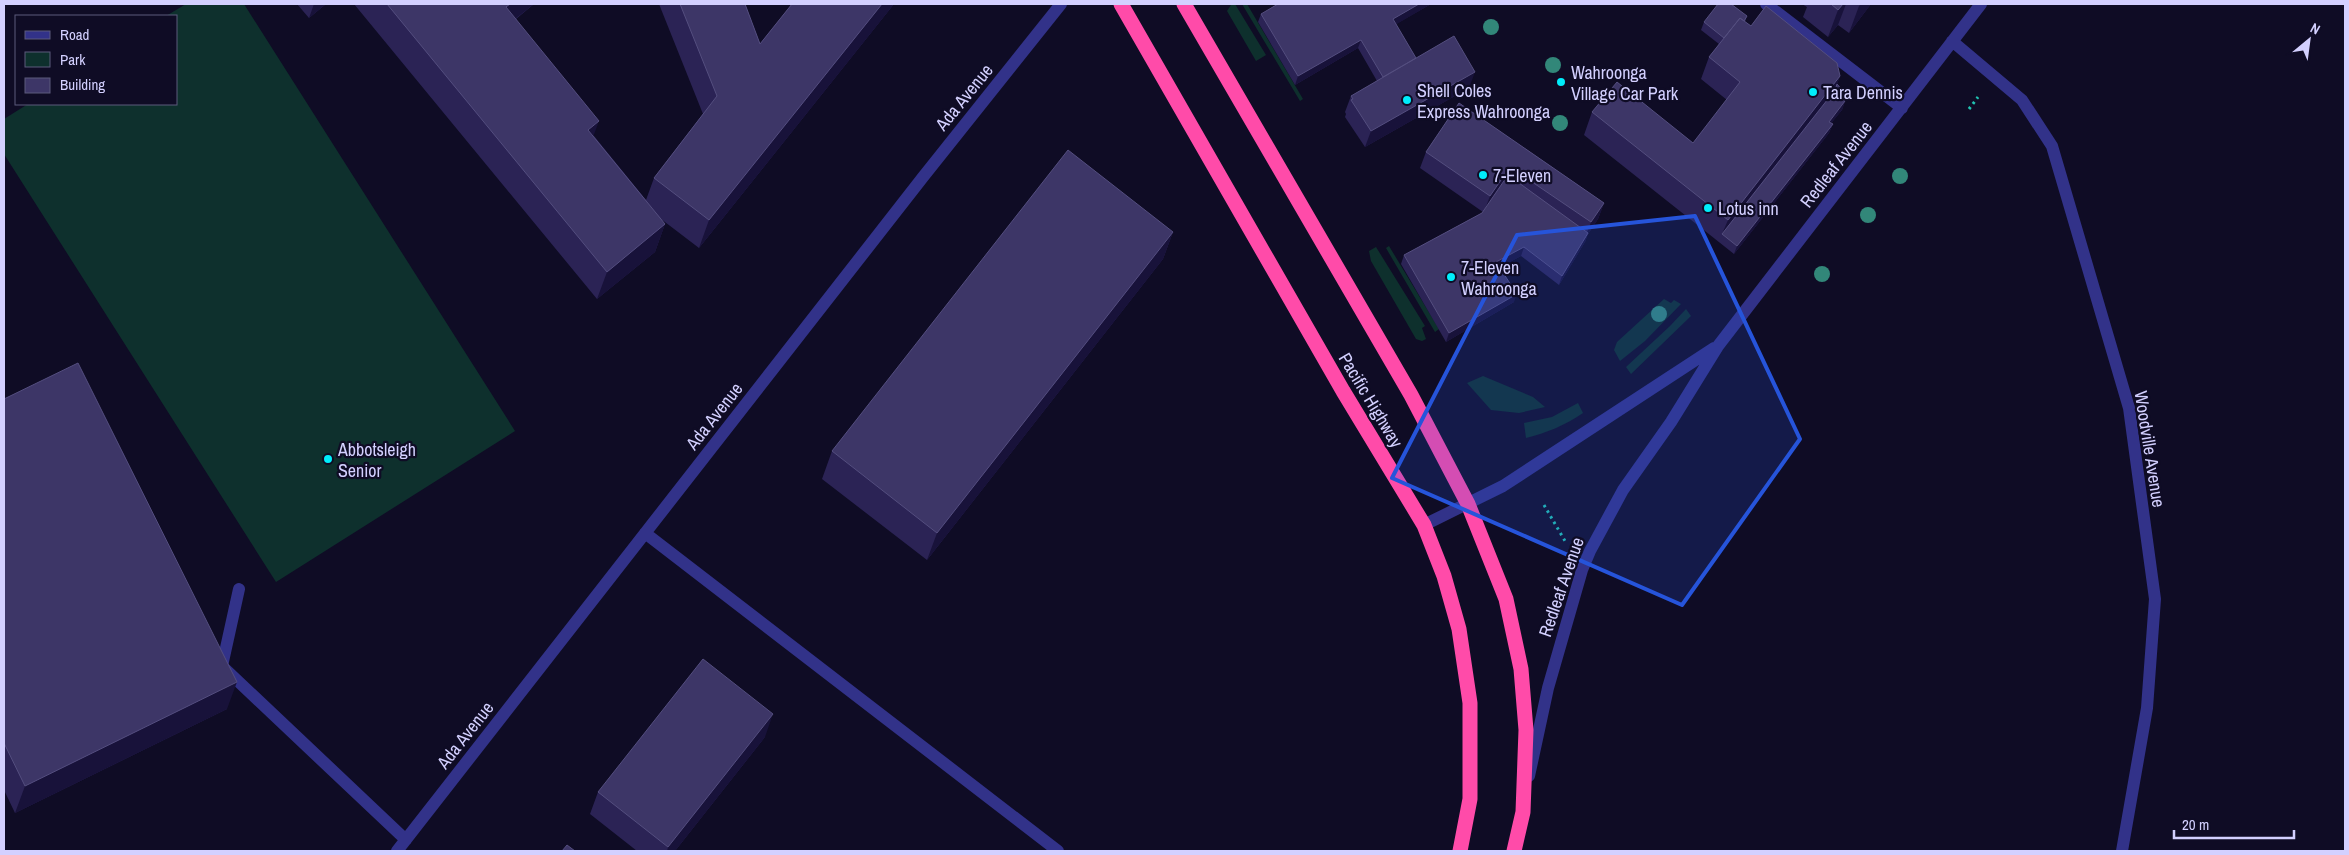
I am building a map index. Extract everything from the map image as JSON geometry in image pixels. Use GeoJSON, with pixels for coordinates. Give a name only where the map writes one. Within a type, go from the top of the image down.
{"type":"FeatureCollection","features":[{"type":"Feature","properties":{"kind":"highway","name":"Pacific Highway"},"geometry":{"type":"LineString","coordinates":[[1121,4],[1338,382],[1424,525],[1444,576],[1459,630],[1470,703],[1470,799],[1460,851]]}},
{"type":"Feature","properties":{"kind":"highway","name":"Pacific Highway"},"geometry":{"type":"LineString","coordinates":[[1184,4],[1411,395],[1468,504],[1506,600],[1521,669],[1526,730],[1523,812],[1514,851]]}},
{"type":"Feature","properties":{"kind":"street","name":"Ada Avenue"},"geometry":{"type":"LineString","coordinates":[[397,851],[645,532],[1061,4]]}},
{"type":"Feature","properties":{"kind":"street"},"geometry":{"type":"LineString","coordinates":[[1766,4],[1902,108]]}},
{"type":"Feature","properties":{"kind":"street","name":"Redleaf Avenue"},"geometry":{"type":"LineString","coordinates":[[1523,812],[1548,688],[1562,636],[1590,551],[1623,490],[1671,422],[1718,346],[1981,4]]}},
{"type":"Feature","properties":{"kind":"street","name":"Woodville Avenue"},"geometry":{"type":"LineString","coordinates":[[1952,41],[2022,100],[2052,146],[2129,408],[2155,599],[2147,708],[2122,851]]}},
{"type":"Feature","properties":{"kind":"street","name":"Redleaf Avenue"},"geometry":{"type":"LineString","coordinates":[[1424,525],[1503,486],[1718,346]]}},
{"type":"Feature","properties":{"kind":"street"},"geometry":{"type":"LineString","coordinates":[[645,532],[1058,851]]}},
{"type":"Feature","properties":{"kind":"street"},"geometry":{"type":"LineString","coordinates":[[239,589],[222,666],[406,840]]}},
{"type":"Feature","properties":{"kind":"path"},"geometry":{"type":"LineString","coordinates":[[1544,505],[1565,541]]}},
{"type":"Feature","properties":{"kind":"highlighted area"},"geometry":{"type":"Polygon","coordinates":[[[1695,216],[1800,439],[1682,605],[1392,478],[1517,235],[1695,216]]]}},
{"type":"Feature","properties":{"kind":"green space"},"geometry":{"type":"Polygon","coordinates":[[[186,4],[244,4],[515,431],[276,582],[4,154],[4,119],[26,105],[178,105],[178,15],[168,15],[186,4]]]}},
{"type":"Feature","properties":{"kind":"green space"},"geometry":{"type":"Polygon","coordinates":[[[1235,4],[1266,55],[1256,61],[1227,11],[1231,5],[1235,4]]]}},
{"type":"Feature","properties":{"kind":"green space"},"geometry":{"type":"Polygon","coordinates":[[[1242,4],[1247,4],[1303,99],[1300,101],[1242,4]]]}},
{"type":"Feature","properties":{"kind":"green space"},"geometry":{"type":"Polygon","coordinates":[[[1389,246],[1439,329],[1435,332],[1386,248],[1389,246]]]}},
{"type":"Feature","properties":{"kind":"green space"},"geometry":{"type":"Polygon","coordinates":[[[1376,247],[1425,326],[1422,328],[1426,339],[1422,341],[1416,339],[1371,261],[1369,251],[1376,247]]]}},
{"type":"Feature","properties":{"kind":"green space"},"geometry":{"type":"Polygon","coordinates":[[[1664,299],[1671,303],[1674,300],[1681,304],[1645,341],[1620,361],[1614,350],[1617,342],[1664,299]]]}},
{"type":"Feature","properties":{"kind":"green space"},"geometry":{"type":"Polygon","coordinates":[[[1686,309],[1691,316],[1631,374],[1626,367],[1686,309]]]}},
{"type":"Feature","properties":{"kind":"green space"},"geometry":{"type":"Polygon","coordinates":[[[1483,376],[1533,397],[1545,407],[1519,413],[1491,410],[1467,383],[1483,376]]]}},
{"type":"Feature","properties":{"kind":"green space"},"geometry":{"type":"Polygon","coordinates":[[[1578,403],[1583,413],[1556,428],[1526,438],[1524,423],[1552,417],[1578,403]]]}},
{"type":"Feature","properties":{"kind":"building"},"geometry":{"type":"Polygon","coordinates":[[[387,4],[510,4],[506,7],[599,121],[588,130],[665,224],[607,272],[387,4]]]}},
{"type":"Feature","properties":{"kind":"building"},"geometry":{"type":"Polygon","coordinates":[[[680,4],[745,4],[760,44],[792,4],[882,4],[709,220],[654,178],[717,96],[680,4]]]}},
{"type":"Feature","properties":{"kind":"building"},"geometry":{"type":"Polygon","coordinates":[[[1278,4],[1419,4],[1393,19],[1416,58],[1383,77],[1361,40],[1298,76],[1261,14],[1278,4]]]}},
{"type":"Feature","properties":{"kind":"building"},"geometry":{"type":"Polygon","coordinates":[[[1718,4],[1731,4],[1747,16],[1744,21],[1740,18],[1724,38],[1704,22],[1718,4]]]}},
{"type":"Feature","properties":{"kind":"building"},"geometry":{"type":"Polygon","coordinates":[[[1831,4],[1843,4],[1838,10],[1831,4]]]}},
{"type":"Feature","properties":{"kind":"building"},"geometry":{"type":"Polygon","coordinates":[[[1766,6],[1837,63],[1840,76],[1728,220],[1592,112],[1617,82],[1693,143],[1740,82],[1709,57],[1740,18],[1751,26],[1766,6]]]}},
{"type":"Feature","properties":{"kind":"building","name":"Shell Coles Express Wahroonga"},"geometry":{"type":"Polygon","coordinates":[[[1454,36],[1475,72],[1371,131],[1351,100],[1353,99],[1351,96],[1454,36]]]}},
{"type":"Feature","properties":{"kind":"building"},"geometry":{"type":"Polygon","coordinates":[[[1837,84],[1844,92],[1845,101],[1829,122],[1833,124],[1737,246],[1722,234],[1835,90],[1837,84]]]}},
{"type":"Feature","properties":{"kind":"building"},"geometry":{"type":"Polygon","coordinates":[[[1459,103],[1604,203],[1591,222],[1510,167],[1490,196],[1426,152],[1459,103]]]}},
{"type":"Feature","properties":{"kind":"building"},"geometry":{"type":"Polygon","coordinates":[[[1068,150],[1173,232],[937,533],[832,451],[1068,150]]]}},
{"type":"Feature","properties":{"kind":"building"},"geometry":{"type":"Polygon","coordinates":[[[1508,175],[1588,233],[1562,276],[1524,247],[1496,262],[1517,294],[1449,333],[1404,255],[1482,213],[1508,175]]]}},
{"type":"Feature","properties":{"kind":"building"},"geometry":{"type":"Polygon","coordinates":[[[78,363],[237,682],[25,786],[4,743],[4,399],[78,363]]]}},
{"type":"Feature","properties":{"kind":"building"},"geometry":{"type":"Polygon","coordinates":[[[703,659],[773,714],[668,847],[598,792],[703,659]]]}},
{"type":"Feature","properties":{"kind":"building"},"geometry":{"type":"Polygon","coordinates":[[[567,845],[575,851],[562,851],[567,845]]]}},
{"type":"Feature","properties":{"kind":"place","name":"Wahroonga Village Car Park"},"geometry":{"type":"Point","coordinates":[1561,82]}},
{"type":"Feature","properties":{"kind":"place","name":"Tara Dennis"},"geometry":{"type":"Point","coordinates":[1813,92]}},
{"type":"Feature","properties":{"kind":"place","name":"Shell Coles Express Wahroonga"},"geometry":{"type":"Point","coordinates":[1407,100]}},
{"type":"Feature","properties":{"kind":"place","name":"7-Eleven"},"geometry":{"type":"Point","coordinates":[1483,175]}},
{"type":"Feature","properties":{"kind":"place","name":"Lotus inn"},"geometry":{"type":"Point","coordinates":[1708,208]}},
{"type":"Feature","properties":{"kind":"place","name":"7-Eleven Wahroonga"},"geometry":{"type":"Point","coordinates":[1451,277]}},
{"type":"Feature","properties":{"kind":"place","name":"Abbotsleigh Senior"},"geometry":{"type":"Point","coordinates":[328,459]}}]}
